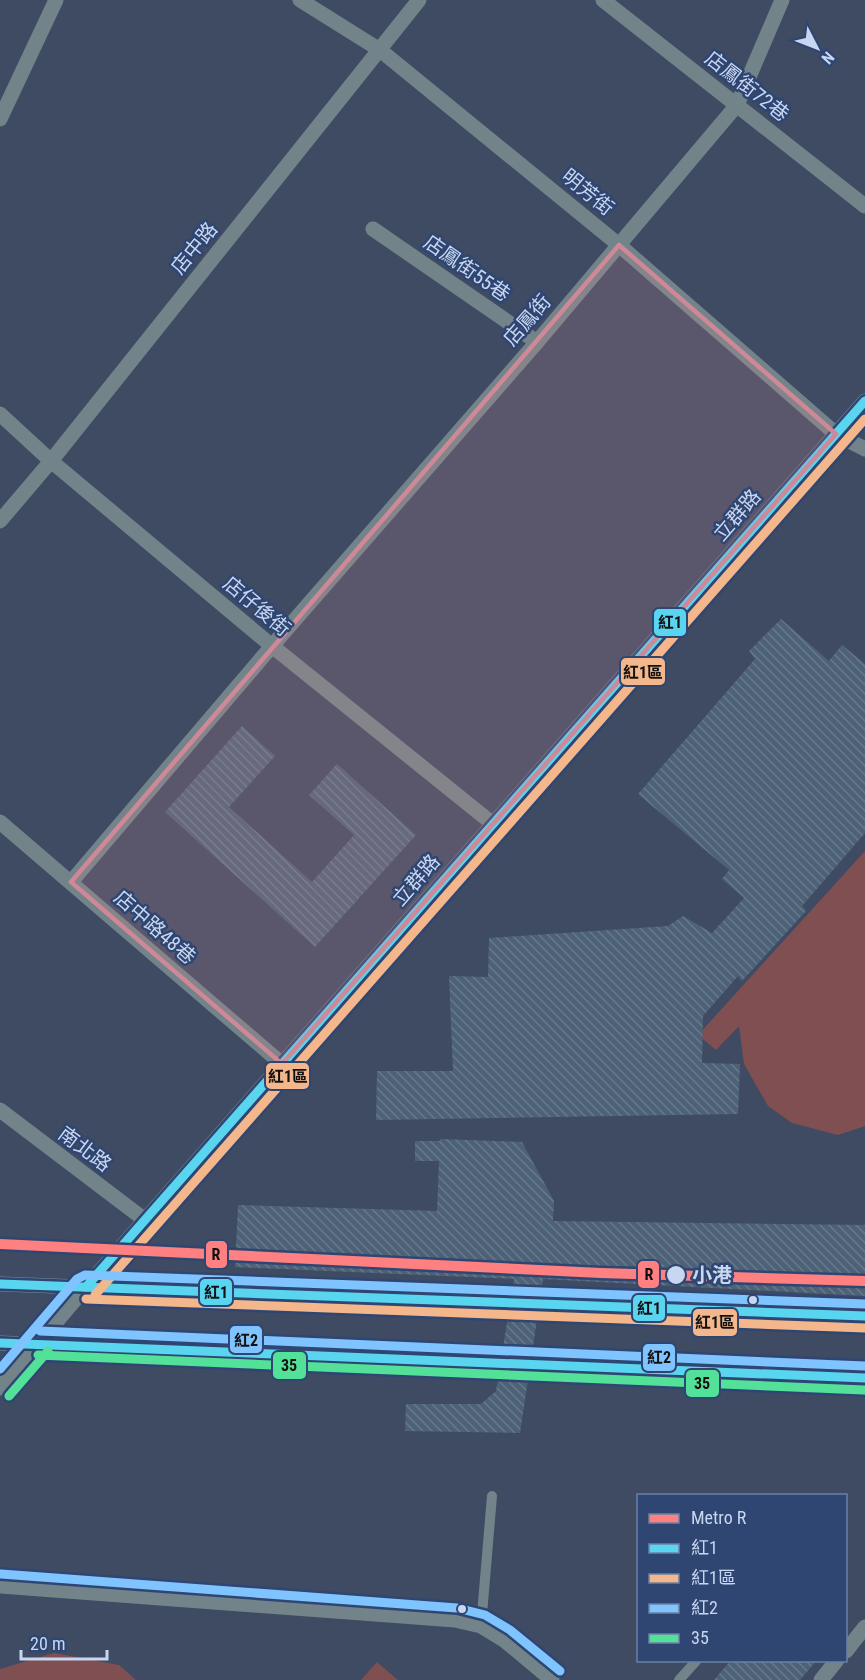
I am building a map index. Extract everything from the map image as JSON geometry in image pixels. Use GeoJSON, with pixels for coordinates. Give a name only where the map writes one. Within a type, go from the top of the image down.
{"type":"FeatureCollection","features":[{"type":"Feature","properties":{"kind":"main road"},"geometry":{"type":"LineString","coordinates":[[0,1284],[865,1316]]}},
{"type":"Feature","properties":{"kind":"main road"},"geometry":{"type":"LineString","coordinates":[[0,1343],[865,1378]]}},
{"type":"Feature","properties":{"kind":"street"},"geometry":{"type":"LineString","coordinates":[[0,119],[56,0]]}},
{"type":"Feature","properties":{"kind":"street","name":"明芳街"},"geometry":{"type":"LineString","coordinates":[[300,0],[380,50],[619,245],[836,434],[865,449]]}},
{"type":"Feature","properties":{"kind":"street","name":"店中路"},"geometry":{"type":"LineString","coordinates":[[0,521],[51,461],[419,0]]}},
{"type":"Feature","properties":{"kind":"street","name":"店鳳街72巷"},"geometry":{"type":"LineString","coordinates":[[603,0],[865,206]]}},
{"type":"Feature","properties":{"kind":"street","name":"店鳳街"},"geometry":{"type":"LineString","coordinates":[[71,882],[272,646],[537,342],[737,105],[782,0]]}},
{"type":"Feature","properties":{"kind":"street","name":"店鳳街55巷"},"geometry":{"type":"LineString","coordinates":[[373,229],[537,342]]}},
{"type":"Feature","properties":{"kind":"street","name":"立群路"},"geometry":{"type":"LineString","coordinates":[[0,1388],[86,1287],[865,401]]}},
{"type":"Feature","properties":{"kind":"street","name":"店仔後街"},"geometry":{"type":"LineString","coordinates":[[0,414],[51,461],[272,646],[492,824]]}},
{"type":"Feature","properties":{"kind":"street","name":"店中路48巷"},"geometry":{"type":"LineString","coordinates":[[0,822],[282,1064]]}},
{"type":"Feature","properties":{"kind":"street","name":"南北路"},"geometry":{"type":"LineString","coordinates":[[0,1110],[145,1220]]}},
{"type":"Feature","properties":{"kind":"street"},"geometry":{"type":"LineString","coordinates":[[0,1586],[455,1620],[481,1626],[504,1640],[552,1680]]}},
{"type":"Feature","properties":{"kind":"street"},"geometry":{"type":"LineString","coordinates":[[847,1650],[865,1627]]}},
{"type":"Feature","properties":{"kind":"street"},"geometry":{"type":"LineString","coordinates":[[821,1680],[835,1662]]}},
{"type":"Feature","properties":{"kind":"lane"},"geometry":{"type":"LineString","coordinates":[[481,1626],[492,1496]]}},
{"type":"Feature","properties":{"kind":"lane"},"geometry":{"type":"LineString","coordinates":[[679,1680],[695,1662]]}},
{"type":"Feature","properties":{"kind":"highlighted area"},"geometry":{"type":"Polygon","coordinates":[[[619,245],[836,434],[282,1064],[71,882],[619,245]]]}},
{"type":"Feature","properties":{"kind":"shaded area"},"geometry":{"type":"Polygon","coordinates":[[[865,851],[865,1126],[838,1135],[792,1123],[768,1106],[744,1064],[739,1026],[716,1050],[698,1035],[865,851]]]}},
{"type":"Feature","properties":{"kind":"shaded area"},"geometry":{"type":"Polygon","coordinates":[[[54,1653],[119,1665],[136,1680],[0,1680],[0,1669],[54,1653]]]}},
{"type":"Feature","properties":{"kind":"shaded area"},"geometry":{"type":"Polygon","coordinates":[[[377,1662],[398,1680],[361,1680],[377,1662]]]}},
{"type":"Feature","properties":{"kind":"building"},"geometry":{"type":"Polygon","coordinates":[[[781,619],[829,661],[842,645],[865,664],[865,833],[802,906],[806,911],[742,981],[738,976],[703,1016],[702,1063],[740,1064],[738,1114],[376,1120],[377,1071],[453,1071],[449,976],[488,977],[489,938],[668,926],[683,916],[712,933],[744,898],[722,879],[729,870],[638,794],[755,659],[749,651],[781,619]]]}},
{"type":"Feature","properties":{"kind":"building"},"geometry":{"type":"Polygon","coordinates":[[[242,726],[275,756],[229,807],[312,882],[354,835],[309,795],[337,764],[416,835],[315,947],[165,812],[242,726]]]}},
{"type":"Feature","properties":{"kind":"building"},"geometry":{"type":"Polygon","coordinates":[[[440,1139],[522,1142],[554,1201],[553,1221],[865,1225],[865,1296],[543,1279],[520,1433],[405,1431],[406,1404],[481,1404],[496,1391],[514,1279],[235,1267],[238,1205],[437,1211],[439,1161],[415,1161],[415,1141],[440,1141],[440,1139]]]}},
{"type":"Feature","properties":{"kind":"building"},"geometry":{"type":"Polygon","coordinates":[[[729,1662],[815,1662],[800,1680],[714,1680],[729,1662]]]}},
{"type":"Feature","properties":{"kind":"metro line","name":"R"},"geometry":{"type":"LineString","coordinates":[[0,1244],[601,1273],[865,1281]]}},
{"type":"Feature","properties":{"kind":"transit line","name":"紅1"},"geometry":{"type":"LineString","coordinates":[[86,1287],[865,401]]}},
{"type":"Feature","properties":{"kind":"transit line","name":"紅1區"},"geometry":{"type":"LineString","coordinates":[[95,1295],[865,419]]}},
{"type":"Feature","properties":{"kind":"transit line","name":"紅2"},"geometry":{"type":"LineString","coordinates":[[0,1369],[77,1279],[85,1275],[865,1304]]}},
{"type":"Feature","properties":{"kind":"transit line","name":"紅1"},"geometry":{"type":"LineString","coordinates":[[0,1284],[865,1316]]}},
{"type":"Feature","properties":{"kind":"transit line","name":"紅1區"},"geometry":{"type":"LineString","coordinates":[[86,1299],[865,1328]]}},
{"type":"Feature","properties":{"kind":"transit line","name":"紅2"},"geometry":{"type":"LineString","coordinates":[[40,1331],[865,1366]]}},
{"type":"Feature","properties":{"kind":"transit line","name":"紅1"},"geometry":{"type":"LineString","coordinates":[[0,1343],[865,1378]]}},
{"type":"Feature","properties":{"kind":"transit line","name":"35"},"geometry":{"type":"LineString","coordinates":[[9,1396],[48,1351]]}},
{"type":"Feature","properties":{"kind":"transit line","name":"35"},"geometry":{"type":"LineString","coordinates":[[38,1355],[864,1390]]}},
{"type":"Feature","properties":{"kind":"transit line","name":"紅2"},"geometry":{"type":"LineString","coordinates":[[1,1574],[457,1608],[485,1615],[510,1630],[560,1671]]}},
{"type":"Feature","properties":{"kind":"place","name":"小港"},"geometry":{"type":"Point","coordinates":[676,1275]}}]}
